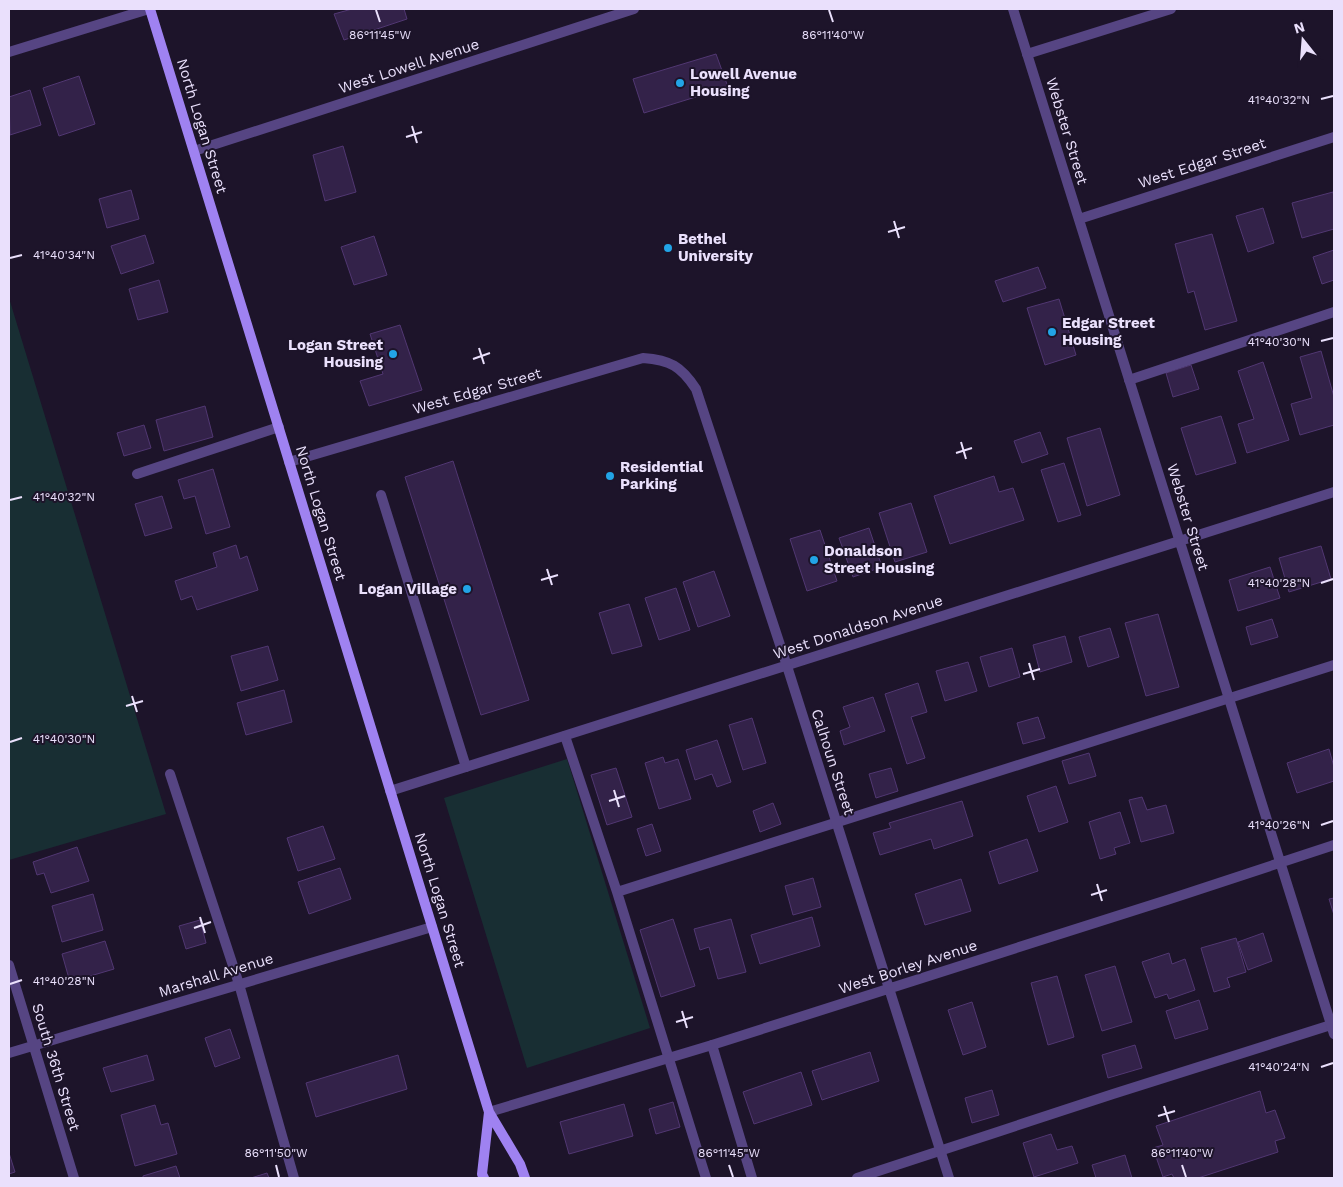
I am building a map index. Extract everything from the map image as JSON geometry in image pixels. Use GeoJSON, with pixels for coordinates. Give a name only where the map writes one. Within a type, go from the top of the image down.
{"type":"FeatureCollection","features":[{"type":"Feature","properties":{"kind":"street"},"geometry":{"type":"LineString","coordinates":[[9,52],[149,9]]}},
{"type":"Feature","properties":{"kind":"street","name":"North Logan Street"},"geometry":{"type":"LineString","coordinates":[[149,9],[489,1112],[520,1164],[524,1178]]}},
{"type":"Feature","properties":{"kind":"street","name":"West Lowell Avenue"},"geometry":{"type":"LineString","coordinates":[[194,151],[634,9]]}},
{"type":"Feature","properties":{"kind":"street","name":"Webster Street"},"geometry":{"type":"LineString","coordinates":[[1013,9],[1333,1028]]}},
{"type":"Feature","properties":{"kind":"street"},"geometry":{"type":"LineString","coordinates":[[1027,54],[1171,9]]}},
{"type":"Feature","properties":{"kind":"street","name":"West Edgar Street"},"geometry":{"type":"LineString","coordinates":[[1078,218],[1334,137]]}},
{"type":"Feature","properties":{"kind":"street"},"geometry":{"type":"LineString","coordinates":[[1129,380],[1334,312]]}},
{"type":"Feature","properties":{"kind":"street","name":"West Edgar Street"},"geometry":{"type":"LineString","coordinates":[[289,462],[643,358],[656,359],[673,364]]}},
{"type":"Feature","properties":{"kind":"street","name":"Calhoun Street"},"geometry":{"type":"LineString","coordinates":[[673,364],[687,376],[696,390],[787,666],[949,1178]]}},
{"type":"Feature","properties":{"kind":"street"},"geometry":{"type":"LineString","coordinates":[[138,474],[279,427]]}},
{"type":"Feature","properties":{"kind":"street","name":"West Donaldson Avenue"},"geometry":{"type":"LineString","coordinates":[[390,791],[1334,492]]}},
{"type":"Feature","properties":{"kind":"street"},"geometry":{"type":"LineString","coordinates":[[381,495],[466,767]]}},
{"type":"Feature","properties":{"kind":"street"},"geometry":{"type":"LineString","coordinates":[[617,892],[1334,665]]}},
{"type":"Feature","properties":{"kind":"street"},"geometry":{"type":"LineString","coordinates":[[565,736],[617,892],[706,1178]]}},
{"type":"Feature","properties":{"kind":"street"},"geometry":{"type":"LineString","coordinates":[[170,774],[239,984],[294,1178]]}},
{"type":"Feature","properties":{"kind":"street","name":"West Borley Avenue"},"geometry":{"type":"LineString","coordinates":[[489,1112],[712,1045],[1334,845]]}},
{"type":"Feature","properties":{"kind":"street","name":"Marshall Avenue"},"geometry":{"type":"LineString","coordinates":[[9,1053],[432,927]]}},
{"type":"Feature","properties":{"kind":"street","name":"South 36th Street"},"geometry":{"type":"LineString","coordinates":[[9,965],[74,1178]]}},
{"type":"Feature","properties":{"kind":"street"},"geometry":{"type":"LineString","coordinates":[[857,1178],[1113,1094],[1333,1028]]}},
{"type":"Feature","properties":{"kind":"street"},"geometry":{"type":"LineString","coordinates":[[712,1045],[752,1178]]}},
{"type":"Feature","properties":{"kind":"street","name":"North Logan Street"},"geometry":{"type":"LineString","coordinates":[[484,1178],[482,1174],[489,1112]]}},
{"type":"Feature","properties":{"kind":"green space"},"geometry":{"type":"Polygon","coordinates":[[[9,298],[166,814],[9,860],[9,298]]]}},
{"type":"Feature","properties":{"kind":"green space"},"geometry":{"type":"Polygon","coordinates":[[[567,759],[650,1028],[527,1068],[444,798],[567,759]]]}},
{"type":"Feature","properties":{"kind":"building"},"geometry":{"type":"Polygon","coordinates":[[[352,9],[404,9],[407,19],[344,40],[334,14],[352,9]]]}},
{"type":"Feature","properties":{"kind":"building","name":"Lowell Avenue Housing"},"geometry":{"type":"Polygon","coordinates":[[[716,54],[728,87],[644,113],[633,79],[716,54]]]}},
{"type":"Feature","properties":{"kind":"building"},"geometry":{"type":"Polygon","coordinates":[[[79,76],[95,124],[59,136],[43,88],[79,76]]]}},
{"type":"Feature","properties":{"kind":"building"},"geometry":{"type":"Polygon","coordinates":[[[30,90],[41,125],[10,135],[9,97],[30,90]]]}},
{"type":"Feature","properties":{"kind":"building"},"geometry":{"type":"Polygon","coordinates":[[[343,146],[356,192],[325,201],[313,155],[343,146]]]}},
{"type":"Feature","properties":{"kind":"building"},"geometry":{"type":"Polygon","coordinates":[[[131,190],[139,219],[107,228],[99,199],[131,190]]]}},
{"type":"Feature","properties":{"kind":"building"},"geometry":{"type":"Polygon","coordinates":[[[1333,192],[1334,229],[1302,238],[1292,203],[1333,192]]]}},
{"type":"Feature","properties":{"kind":"building"},"geometry":{"type":"Polygon","coordinates":[[[1263,208],[1274,243],[1248,252],[1236,216],[1263,208]]]}},
{"type":"Feature","properties":{"kind":"building"},"geometry":{"type":"Polygon","coordinates":[[[1212,234],[1237,321],[1205,330],[1194,291],[1188,293],[1175,244],[1212,234]]]}},
{"type":"Feature","properties":{"kind":"building"},"geometry":{"type":"Polygon","coordinates":[[[145,235],[154,263],[121,274],[111,246],[145,235]]]}},
{"type":"Feature","properties":{"kind":"building"},"geometry":{"type":"Polygon","coordinates":[[[374,236],[387,275],[354,285],[341,247],[374,236]]]}},
{"type":"Feature","properties":{"kind":"building"},"geometry":{"type":"Polygon","coordinates":[[[1334,250],[1334,280],[1322,284],[1313,257],[1334,250]]]}},
{"type":"Feature","properties":{"kind":"building"},"geometry":{"type":"Polygon","coordinates":[[[1038,267],[1046,288],[1003,302],[995,281],[1038,267]]]}},
{"type":"Feature","properties":{"kind":"building"},"geometry":{"type":"Polygon","coordinates":[[[159,280],[168,312],[138,320],[129,289],[159,280]]]}},
{"type":"Feature","properties":{"kind":"building","name":"Edgar Street Housing"},"geometry":{"type":"Polygon","coordinates":[[[1059,299],[1076,355],[1045,365],[1027,308],[1059,299]]]}},
{"type":"Feature","properties":{"kind":"building","name":"Logan Street Housing"},"geometry":{"type":"Polygon","coordinates":[[[400,325],[422,390],[369,406],[360,381],[383,374],[370,334],[400,325]]]}},
{"type":"Feature","properties":{"kind":"building"},"geometry":{"type":"Polygon","coordinates":[[[1321,351],[1334,397],[1334,425],[1300,435],[1291,404],[1312,398],[1300,357],[1321,351]]]}},
{"type":"Feature","properties":{"kind":"building"},"geometry":{"type":"Polygon","coordinates":[[[1263,362],[1289,440],[1247,453],[1238,424],[1254,419],[1238,371],[1263,362]]]}},
{"type":"Feature","properties":{"kind":"building"},"geometry":{"type":"Polygon","coordinates":[[[1191,365],[1199,389],[1173,397],[1166,373],[1191,365]]]}},
{"type":"Feature","properties":{"kind":"building"},"geometry":{"type":"Polygon","coordinates":[[[205,406],[213,437],[164,451],[156,420],[205,406]]]}},
{"type":"Feature","properties":{"kind":"building"},"geometry":{"type":"Polygon","coordinates":[[[1221,416],[1236,463],[1196,475],[1181,428],[1221,416]]]}},
{"type":"Feature","properties":{"kind":"building"},"geometry":{"type":"Polygon","coordinates":[[[144,425],[151,448],[124,456],[117,433],[144,425]]]}},
{"type":"Feature","properties":{"kind":"building"},"geometry":{"type":"Polygon","coordinates":[[[1100,428],[1120,495],[1087,506],[1067,438],[1100,428]]]}},
{"type":"Feature","properties":{"kind":"building"},"geometry":{"type":"Polygon","coordinates":[[[1040,432],[1048,454],[1022,463],[1014,441],[1040,432]]]}},
{"type":"Feature","properties":{"kind":"building","name":"Logan Village"},"geometry":{"type":"Polygon","coordinates":[[[453,461],[529,700],[481,715],[405,477],[453,461]]]}},
{"type":"Feature","properties":{"kind":"building"},"geometry":{"type":"Polygon","coordinates":[[[1064,463],[1081,515],[1058,522],[1041,470],[1064,463]]]}},
{"type":"Feature","properties":{"kind":"building"},"geometry":{"type":"Polygon","coordinates":[[[213,469],[230,527],[206,534],[195,496],[184,499],[178,480],[213,469]]]}},
{"type":"Feature","properties":{"kind":"building"},"geometry":{"type":"Polygon","coordinates":[[[994,476],[999,492],[1013,488],[1024,520],[950,544],[934,496],[994,476]]]}},
{"type":"Feature","properties":{"kind":"building"},"geometry":{"type":"Polygon","coordinates":[[[162,496],[172,528],[145,536],[135,504],[162,496]]]}},
{"type":"Feature","properties":{"kind":"building"},"geometry":{"type":"Polygon","coordinates":[[[911,503],[927,552],[895,562],[879,513],[911,503]]]}},
{"type":"Feature","properties":{"kind":"building"},"geometry":{"type":"Polygon","coordinates":[[[869,528],[882,567],[853,577],[839,538],[869,528]]]}},
{"type":"Feature","properties":{"kind":"building","name":"Donaldson Street Housing"},"geometry":{"type":"Polygon","coordinates":[[[820,530],[837,581],[807,591],[790,539],[820,530]]]}},
{"type":"Feature","properties":{"kind":"building"},"geometry":{"type":"Polygon","coordinates":[[[236,545],[240,559],[247,556],[258,590],[197,610],[192,596],[181,600],[175,581],[217,567],[213,553],[236,545]]]}},
{"type":"Feature","properties":{"kind":"building"},"geometry":{"type":"Polygon","coordinates":[[[1321,546],[1331,579],[1289,592],[1279,558],[1321,546]]]}},
{"type":"Feature","properties":{"kind":"building"},"geometry":{"type":"Polygon","coordinates":[[[1270,567],[1280,598],[1238,611],[1229,580],[1270,567]]]}},
{"type":"Feature","properties":{"kind":"building"},"geometry":{"type":"Polygon","coordinates":[[[714,571],[730,616],[698,627],[683,582],[714,571]]]}},
{"type":"Feature","properties":{"kind":"building"},"geometry":{"type":"Polygon","coordinates":[[[676,588],[690,630],[659,640],[645,598],[676,588]]]}},
{"type":"Feature","properties":{"kind":"building"},"geometry":{"type":"Polygon","coordinates":[[[629,604],[642,646],[612,654],[599,613],[629,604]]]}},
{"type":"Feature","properties":{"kind":"building"},"geometry":{"type":"Polygon","coordinates":[[[1158,614],[1179,687],[1146,696],[1125,623],[1158,614]]]}},
{"type":"Feature","properties":{"kind":"building"},"geometry":{"type":"Polygon","coordinates":[[[1272,619],[1278,637],[1251,645],[1246,627],[1272,619]]]}},
{"type":"Feature","properties":{"kind":"building"},"geometry":{"type":"Polygon","coordinates":[[[1110,628],[1119,657],[1088,667],[1079,637],[1110,628]]]}},
{"type":"Feature","properties":{"kind":"building"},"geometry":{"type":"Polygon","coordinates":[[[1065,636],[1072,662],[1040,672],[1033,645],[1065,636]]]}},
{"type":"Feature","properties":{"kind":"building"},"geometry":{"type":"Polygon","coordinates":[[[268,646],[278,680],[241,691],[231,656],[268,646]]]}},
{"type":"Feature","properties":{"kind":"building"},"geometry":{"type":"Polygon","coordinates":[[[1012,648],[1020,677],[989,687],[980,657],[1012,648]]]}},
{"type":"Feature","properties":{"kind":"building"},"geometry":{"type":"Polygon","coordinates":[[[968,662],[977,691],[945,701],[936,671],[968,662]]]}},
{"type":"Feature","properties":{"kind":"building"},"geometry":{"type":"Polygon","coordinates":[[[918,683],[927,712],[911,717],[925,758],[907,764],[885,694],[918,683]]]}},
{"type":"Feature","properties":{"kind":"building"},"geometry":{"type":"Polygon","coordinates":[[[284,690],[292,722],[246,735],[237,703],[284,690]]]}},
{"type":"Feature","properties":{"kind":"building"},"geometry":{"type":"Polygon","coordinates":[[[873,697],[885,731],[844,745],[840,731],[850,727],[843,707],[873,697]]]}},
{"type":"Feature","properties":{"kind":"building"},"geometry":{"type":"Polygon","coordinates":[[[1038,717],[1045,738],[1023,744],[1017,723],[1038,717]]]}},
{"type":"Feature","properties":{"kind":"building"},"geometry":{"type":"Polygon","coordinates":[[[752,718],[766,763],[743,770],[729,725],[752,718]]]}},
{"type":"Feature","properties":{"kind":"building"},"geometry":{"type":"Polygon","coordinates":[[[717,740],[731,782],[717,787],[712,774],[695,780],[686,750],[717,740]]]}},
{"type":"Feature","properties":{"kind":"building"},"geometry":{"type":"Polygon","coordinates":[[[1329,749],[1334,767],[1334,781],[1297,793],[1287,763],[1329,749]]]}},
{"type":"Feature","properties":{"kind":"building"},"geometry":{"type":"Polygon","coordinates":[[[1089,753],[1096,776],[1069,784],[1062,761],[1089,753]]]}},
{"type":"Feature","properties":{"kind":"building"},"geometry":{"type":"Polygon","coordinates":[[[663,757],[665,763],[678,759],[691,799],[659,809],[645,763],[663,757]]]}},
{"type":"Feature","properties":{"kind":"building"},"geometry":{"type":"Polygon","coordinates":[[[616,768],[632,817],[607,825],[591,775],[616,768]]]}},
{"type":"Feature","properties":{"kind":"building"},"geometry":{"type":"Polygon","coordinates":[[[891,768],[898,791],[876,798],[869,774],[891,768]]]}},
{"type":"Feature","properties":{"kind":"building"},"geometry":{"type":"Polygon","coordinates":[[[1056,786],[1068,822],[1039,832],[1027,796],[1056,786]]]}},
{"type":"Feature","properties":{"kind":"building"},"geometry":{"type":"Polygon","coordinates":[[[1142,797],[1147,810],[1166,805],[1174,833],[1141,842],[1129,800],[1142,797]]]}},
{"type":"Feature","properties":{"kind":"building"},"geometry":{"type":"Polygon","coordinates":[[[962,801],[973,836],[934,849],[931,839],[880,855],[873,833],[891,828],[889,823],[962,801]]]}},
{"type":"Feature","properties":{"kind":"building"},"geometry":{"type":"Polygon","coordinates":[[[773,803],[781,824],[760,832],[753,811],[773,803]]]}},
{"type":"Feature","properties":{"kind":"building"},"geometry":{"type":"Polygon","coordinates":[[[1120,812],[1130,843],[1114,848],[1116,854],[1100,859],[1089,822],[1120,812]]]}},
{"type":"Feature","properties":{"kind":"building"},"geometry":{"type":"Polygon","coordinates":[[[652,824],[661,851],[646,856],[637,829],[652,824]]]}},
{"type":"Feature","properties":{"kind":"building"},"geometry":{"type":"Polygon","coordinates":[[[323,826],[335,859],[298,871],[287,838],[323,826]]]}},
{"type":"Feature","properties":{"kind":"building"},"geometry":{"type":"Polygon","coordinates":[[[1027,839],[1038,871],[999,884],[989,852],[1027,839]]]}},
{"type":"Feature","properties":{"kind":"building"},"geometry":{"type":"Polygon","coordinates":[[[77,847],[89,881],[51,893],[44,873],[37,875],[33,862],[77,847]]]}},
{"type":"Feature","properties":{"kind":"building"},"geometry":{"type":"Polygon","coordinates":[[[340,868],[351,899],[309,914],[298,882],[340,868]]]}},
{"type":"Feature","properties":{"kind":"building"},"geometry":{"type":"Polygon","coordinates":[[[813,878],[821,907],[793,915],[785,886],[813,878]]]}},
{"type":"Feature","properties":{"kind":"building"},"geometry":{"type":"Polygon","coordinates":[[[961,879],[971,911],[925,925],[915,894],[961,879]]]}},
{"type":"Feature","properties":{"kind":"building"},"geometry":{"type":"Polygon","coordinates":[[[93,894],[103,930],[62,942],[52,906],[93,894]]]}},
{"type":"Feature","properties":{"kind":"building"},"geometry":{"type":"Polygon","coordinates":[[[1334,898],[1334,915],[1329,899],[1334,898]]]}},
{"type":"Feature","properties":{"kind":"building"},"geometry":{"type":"Polygon","coordinates":[[[812,917],[820,946],[760,964],[751,935],[812,917]]]}},
{"type":"Feature","properties":{"kind":"building"},"geometry":{"type":"Polygon","coordinates":[[[673,919],[695,986],[661,997],[640,930],[673,919]]]}},
{"type":"Feature","properties":{"kind":"building"},"geometry":{"type":"Polygon","coordinates":[[[731,919],[746,972],[718,979],[709,947],[700,950],[694,929],[731,919]]]}},
{"type":"Feature","properties":{"kind":"building"},"geometry":{"type":"Polygon","coordinates":[[[200,920],[206,943],[186,949],[179,926],[200,920]]]}},
{"type":"Feature","properties":{"kind":"building"},"geometry":{"type":"Polygon","coordinates":[[[1263,933],[1272,961],[1248,970],[1238,942],[1263,933]]]}},
{"type":"Feature","properties":{"kind":"building"},"geometry":{"type":"Polygon","coordinates":[[[1236,938],[1246,972],[1227,978],[1230,987],[1214,992],[1201,948],[1236,938]]]}},
{"type":"Feature","properties":{"kind":"building"},"geometry":{"type":"Polygon","coordinates":[[[105,941],[114,969],[70,982],[62,954],[105,941]]]}},
{"type":"Feature","properties":{"kind":"building"},"geometry":{"type":"Polygon","coordinates":[[[1169,953],[1172,964],[1185,959],[1195,990],[1169,999],[1167,994],[1155,998],[1142,962],[1169,953]]]}},
{"type":"Feature","properties":{"kind":"building"},"geometry":{"type":"Polygon","coordinates":[[[1115,966],[1132,1022],[1102,1031],[1085,975],[1115,966]]]}},
{"type":"Feature","properties":{"kind":"building"},"geometry":{"type":"Polygon","coordinates":[[[1057,976],[1074,1037],[1048,1045],[1031,983],[1057,976]]]}},
{"type":"Feature","properties":{"kind":"building"},"geometry":{"type":"Polygon","coordinates":[[[1199,1000],[1208,1029],[1175,1039],[1166,1011],[1199,1000]]]}},
{"type":"Feature","properties":{"kind":"building"},"geometry":{"type":"Polygon","coordinates":[[[972,1002],[986,1047],[963,1055],[948,1010],[972,1002]]]}},
{"type":"Feature","properties":{"kind":"building"},"geometry":{"type":"Polygon","coordinates":[[[230,1029],[240,1058],[215,1067],[205,1038],[230,1029]]]}},
{"type":"Feature","properties":{"kind":"building"},"geometry":{"type":"Polygon","coordinates":[[[1135,1045],[1142,1068],[1108,1078],[1102,1055],[1135,1045]]]}},
{"type":"Feature","properties":{"kind":"building"},"geometry":{"type":"Polygon","coordinates":[[[870,1052],[879,1081],[822,1100],[812,1071],[870,1052]]]}},
{"type":"Feature","properties":{"kind":"building"},"geometry":{"type":"Polygon","coordinates":[[[147,1055],[154,1080],[111,1092],[103,1068],[147,1055]]]}},
{"type":"Feature","properties":{"kind":"building"},"geometry":{"type":"Polygon","coordinates":[[[398,1055],[407,1089],[316,1117],[306,1083],[398,1055]]]}},
{"type":"Feature","properties":{"kind":"building"},"geometry":{"type":"Polygon","coordinates":[[[801,1072],[812,1105],[754,1124],[743,1092],[801,1072]]]}},
{"type":"Feature","properties":{"kind":"building"},"geometry":{"type":"Polygon","coordinates":[[[992,1090],[999,1115],[972,1123],[965,1098],[992,1090]]]}},
{"type":"Feature","properties":{"kind":"building"},"geometry":{"type":"Polygon","coordinates":[[[1260,1091],[1266,1113],[1275,1110],[1285,1138],[1275,1141],[1278,1152],[1198,1178],[1174,1178],[1172,1174],[1163,1177],[1153,1148],[1163,1145],[1156,1126],[1260,1091]]]}},
{"type":"Feature","properties":{"kind":"building"},"geometry":{"type":"Polygon","coordinates":[[[673,1102],[680,1127],[656,1134],[649,1109],[673,1102]]]}},
{"type":"Feature","properties":{"kind":"building"},"geometry":{"type":"Polygon","coordinates":[[[624,1104],[633,1136],[569,1154],[560,1122],[624,1104]]]}},
{"type":"Feature","properties":{"kind":"building"},"geometry":{"type":"Polygon","coordinates":[[[155,1105],[161,1125],[168,1123],[177,1154],[135,1166],[121,1115],[155,1105]]]}},
{"type":"Feature","properties":{"kind":"building"},"geometry":{"type":"Polygon","coordinates":[[[1051,1134],[1057,1150],[1072,1146],[1078,1163],[1034,1177],[1023,1143],[1051,1134]]]}},
{"type":"Feature","properties":{"kind":"building"},"geometry":{"type":"Polygon","coordinates":[[[9,1153],[15,1172],[9,1174],[9,1153]]]}},
{"type":"Feature","properties":{"kind":"building"},"geometry":{"type":"Polygon","coordinates":[[[1125,1155],[1132,1178],[1096,1178],[1092,1165],[1125,1155]]]}},
{"type":"Feature","properties":{"kind":"building"},"geometry":{"type":"Polygon","coordinates":[[[176,1166],[180,1178],[143,1178],[143,1176],[176,1166]]]}},
{"type":"Feature","properties":{"kind":"building"},"geometry":{"type":"Polygon","coordinates":[[[267,1173],[269,1178],[251,1178],[267,1173]]]}},
{"type":"Feature","properties":{"kind":"place","name":"Lowell Avenue Housing"},"geometry":{"type":"Point","coordinates":[680,83]}},
{"type":"Feature","properties":{"kind":"place","name":"Bethel University"},"geometry":{"type":"Point","coordinates":[668,248]}},
{"type":"Feature","properties":{"kind":"place","name":"Edgar Street Housing"},"geometry":{"type":"Point","coordinates":[1052,332]}},
{"type":"Feature","properties":{"kind":"place","name":"Logan Street Housing"},"geometry":{"type":"Point","coordinates":[393,354]}},
{"type":"Feature","properties":{"kind":"place","name":"Residential Parking"},"geometry":{"type":"Point","coordinates":[610,476]}},
{"type":"Feature","properties":{"kind":"place","name":"Donaldson Street Housing"},"geometry":{"type":"Point","coordinates":[814,560]}},
{"type":"Feature","properties":{"kind":"place","name":"Logan Village"},"geometry":{"type":"Point","coordinates":[467,589]}}]}
